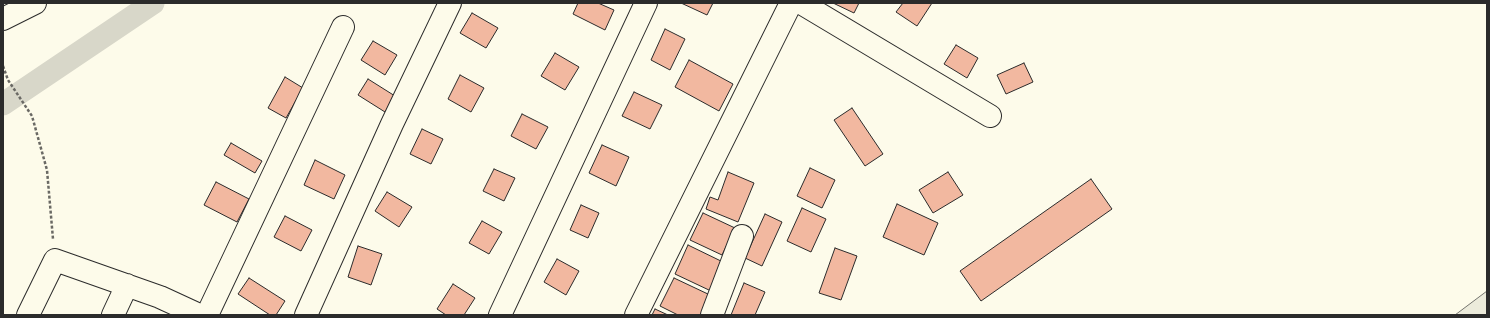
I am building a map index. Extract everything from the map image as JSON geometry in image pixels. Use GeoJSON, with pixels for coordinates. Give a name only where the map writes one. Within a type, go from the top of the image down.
{"type":"FeatureCollection","features":[{"type":"Feature","properties":{"kind":"street"},"geometry":{"type":"LineString","coordinates":[[3,19],[35,3]]}},
{"type":"Feature","properties":{"kind":"street"},"geometry":{"type":"LineString","coordinates":[[306,315],[392,124],[450,3]]}},
{"type":"Feature","properties":{"kind":"street"},"geometry":{"type":"LineString","coordinates":[[500,315],[646,3]]}},
{"type":"Feature","properties":{"kind":"street"},"geometry":{"type":"LineString","coordinates":[[636,315],[791,3]]}},
{"type":"Feature","properties":{"kind":"street"},"geometry":{"type":"LineString","coordinates":[[801,3],[990,116]]}},
{"type":"Feature","properties":{"kind":"street"},"geometry":{"type":"LineString","coordinates":[[207,315],[343,27]]}},
{"type":"Feature","properties":{"kind":"street"},"geometry":{"type":"LineString","coordinates":[[712,315],[742,236]]}},
{"type":"Feature","properties":{"kind":"street"},"geometry":{"type":"LineString","coordinates":[[28,315],[55,260],[127,285],[199,315]]}},
{"type":"Feature","properties":{"kind":"street"},"geometry":{"type":"LineString","coordinates":[[113,315],[127,285]]}},
{"type":"Feature","properties":{"kind":"path"},"geometry":{"type":"LineString","coordinates":[[3,66],[8,80],[32,116],[47,170],[55,260]]}},
{"type":"Feature","properties":{"kind":"shaded area"},"geometry":{"type":"Polygon","coordinates":[[[1487,291],[1487,315],[1455,315],[1487,291]]]}},
{"type":"Feature","properties":{"kind":"building"},"geometry":{"type":"Polygon","coordinates":[[[578,3],[598,3],[614,10],[605,30],[573,14],[578,3]]]}},
{"type":"Feature","properties":{"kind":"building"},"geometry":{"type":"Polygon","coordinates":[[[681,3],[713,3],[707,15],[681,3]]]}},
{"type":"Feature","properties":{"kind":"building"},"geometry":{"type":"Polygon","coordinates":[[[833,3],[859,3],[854,13],[833,3]]]}},
{"type":"Feature","properties":{"kind":"building"},"geometry":{"type":"Polygon","coordinates":[[[903,3],[932,3],[917,26],[896,12],[903,3]]]}},
{"type":"Feature","properties":{"kind":"building"},"geometry":{"type":"Polygon","coordinates":[[[472,13],[498,28],[486,48],[460,33],[472,13]]]}},
{"type":"Feature","properties":{"kind":"building"},"geometry":{"type":"Polygon","coordinates":[[[665,29],[685,39],[670,70],[651,60],[665,29]]]}},
{"type":"Feature","properties":{"kind":"building"},"geometry":{"type":"Polygon","coordinates":[[[373,41],[397,55],[385,75],[361,60],[373,41]]]}},
{"type":"Feature","properties":{"kind":"building"},"geometry":{"type":"Polygon","coordinates":[[[956,45],[978,58],[967,78],[944,64],[956,45]]]}},
{"type":"Feature","properties":{"kind":"building"},"geometry":{"type":"Polygon","coordinates":[[[555,53],[579,67],[565,90],[541,76],[555,53]]]}},
{"type":"Feature","properties":{"kind":"building"},"geometry":{"type":"Polygon","coordinates":[[[689,60],[733,84],[719,111],[675,87],[689,60]]]}},
{"type":"Feature","properties":{"kind":"building"},"geometry":{"type":"Polygon","coordinates":[[[1024,63],[1033,82],[1006,94],[997,75],[1024,63]]]}},
{"type":"Feature","properties":{"kind":"building"},"geometry":{"type":"Polygon","coordinates":[[[460,75],[484,88],[471,112],[448,99],[460,75]]]}},
{"type":"Feature","properties":{"kind":"building"},"geometry":{"type":"Polygon","coordinates":[[[285,77],[303,88],[286,118],[268,108],[285,77]]]}},
{"type":"Feature","properties":{"kind":"building"},"geometry":{"type":"Polygon","coordinates":[[[368,79],[395,96],[385,112],[358,95],[368,79]]]}},
{"type":"Feature","properties":{"kind":"building"},"geometry":{"type":"Polygon","coordinates":[[[634,92],[662,105],[650,129],[622,116],[634,92]]]}},
{"type":"Feature","properties":{"kind":"building"},"geometry":{"type":"Polygon","coordinates":[[[852,108],[883,154],[865,166],[834,120],[852,108]]]}},
{"type":"Feature","properties":{"kind":"building"},"geometry":{"type":"Polygon","coordinates":[[[522,114],[548,127],[536,149],[511,136],[522,114]]]}},
{"type":"Feature","properties":{"kind":"building"},"geometry":{"type":"Polygon","coordinates":[[[422,129],[443,139],[431,164],[410,154],[422,129]]]}},
{"type":"Feature","properties":{"kind":"building"},"geometry":{"type":"Polygon","coordinates":[[[231,143],[262,161],[255,173],[224,155],[231,143]]]}},
{"type":"Feature","properties":{"kind":"building"},"geometry":{"type":"Polygon","coordinates":[[[602,145],[629,157],[616,186],[589,173],[602,145]]]}},
{"type":"Feature","properties":{"kind":"building"},"geometry":{"type":"Polygon","coordinates":[[[315,160],[345,175],[334,199],[304,185],[315,160]]]}},
{"type":"Feature","properties":{"kind":"building"},"geometry":{"type":"Polygon","coordinates":[[[810,168],[835,180],[822,208],[797,196],[810,168]]]}},
{"type":"Feature","properties":{"kind":"building"},"geometry":{"type":"Polygon","coordinates":[[[494,169],[515,178],[504,201],[483,191],[494,169]]]}},
{"type":"Feature","properties":{"kind":"building"},"geometry":{"type":"Polygon","coordinates":[[[728,172],[754,183],[738,222],[706,209],[710,197],[718,200],[728,172]]]}},
{"type":"Feature","properties":{"kind":"building"},"geometry":{"type":"Polygon","coordinates":[[[948,172],[963,195],[933,213],[919,190],[948,172]]]}},
{"type":"Feature","properties":{"kind":"building"},"geometry":{"type":"Polygon","coordinates":[[[1091,179],[1112,209],[981,301],[960,271],[1091,179]]]}},
{"type":"Feature","properties":{"kind":"building"},"geometry":{"type":"Polygon","coordinates":[[[216,182],[249,199],[237,222],[204,205],[216,182]]]}},
{"type":"Feature","properties":{"kind":"building"},"geometry":{"type":"Polygon","coordinates":[[[387,192],[412,207],[399,227],[375,211],[387,192]]]}},
{"type":"Feature","properties":{"kind":"building"},"geometry":{"type":"Polygon","coordinates":[[[897,204],[938,223],[924,255],[883,237],[897,204]]]}},
{"type":"Feature","properties":{"kind":"building"},"geometry":{"type":"Polygon","coordinates":[[[581,205],[599,213],[588,238],[570,230],[581,205]]]}},
{"type":"Feature","properties":{"kind":"building"},"geometry":{"type":"Polygon","coordinates":[[[802,208],[826,219],[811,252],[787,241],[802,208]]]}},
{"type":"Feature","properties":{"kind":"building"},"geometry":{"type":"Polygon","coordinates":[[[703,213],[735,228],[722,255],[690,240],[703,213]]]}},
{"type":"Feature","properties":{"kind":"building"},"geometry":{"type":"Polygon","coordinates":[[[765,214],[782,222],[762,266],[745,258],[765,214]]]}},
{"type":"Feature","properties":{"kind":"building"},"geometry":{"type":"Polygon","coordinates":[[[285,216],[312,230],[301,251],[274,237],[285,216]]]}},
{"type":"Feature","properties":{"kind":"building"},"geometry":{"type":"Polygon","coordinates":[[[482,221],[502,232],[489,254],[469,243],[482,221]]]}},
{"type":"Feature","properties":{"kind":"building"},"geometry":{"type":"Polygon","coordinates":[[[688,245],[725,263],[711,291],[675,274],[688,245]]]}},
{"type":"Feature","properties":{"kind":"building"},"geometry":{"type":"Polygon","coordinates":[[[358,246],[382,254],[371,285],[348,277],[358,246]]]}},
{"type":"Feature","properties":{"kind":"building"},"geometry":{"type":"Polygon","coordinates":[[[835,248],[857,256],[841,300],[819,293],[835,248]]]}},
{"type":"Feature","properties":{"kind":"building"},"geometry":{"type":"Polygon","coordinates":[[[557,259],[579,271],[566,295],[544,282],[557,259]]]}},
{"type":"Feature","properties":{"kind":"building"},"geometry":{"type":"Polygon","coordinates":[[[249,278],[285,301],[276,315],[270,315],[238,294],[249,278]]]}},
{"type":"Feature","properties":{"kind":"building"},"geometry":{"type":"Polygon","coordinates":[[[674,278],[710,295],[701,315],[678,315],[660,306],[674,278]]]}},
{"type":"Feature","properties":{"kind":"building"},"geometry":{"type":"Polygon","coordinates":[[[744,283],[765,292],[755,315],[731,315],[744,283]]]}},
{"type":"Feature","properties":{"kind":"building"},"geometry":{"type":"Polygon","coordinates":[[[453,284],[475,298],[464,315],[446,315],[437,309],[453,284]]]}},
{"type":"Feature","properties":{"kind":"building"},"geometry":{"type":"Polygon","coordinates":[[[655,309],[668,315],[652,315],[655,309]]]}},
{"type":"Feature","properties":{"kind":"waterway"},"geometry":{"type":"LineString","coordinates":[[3,104],[153,3]]}}]}
